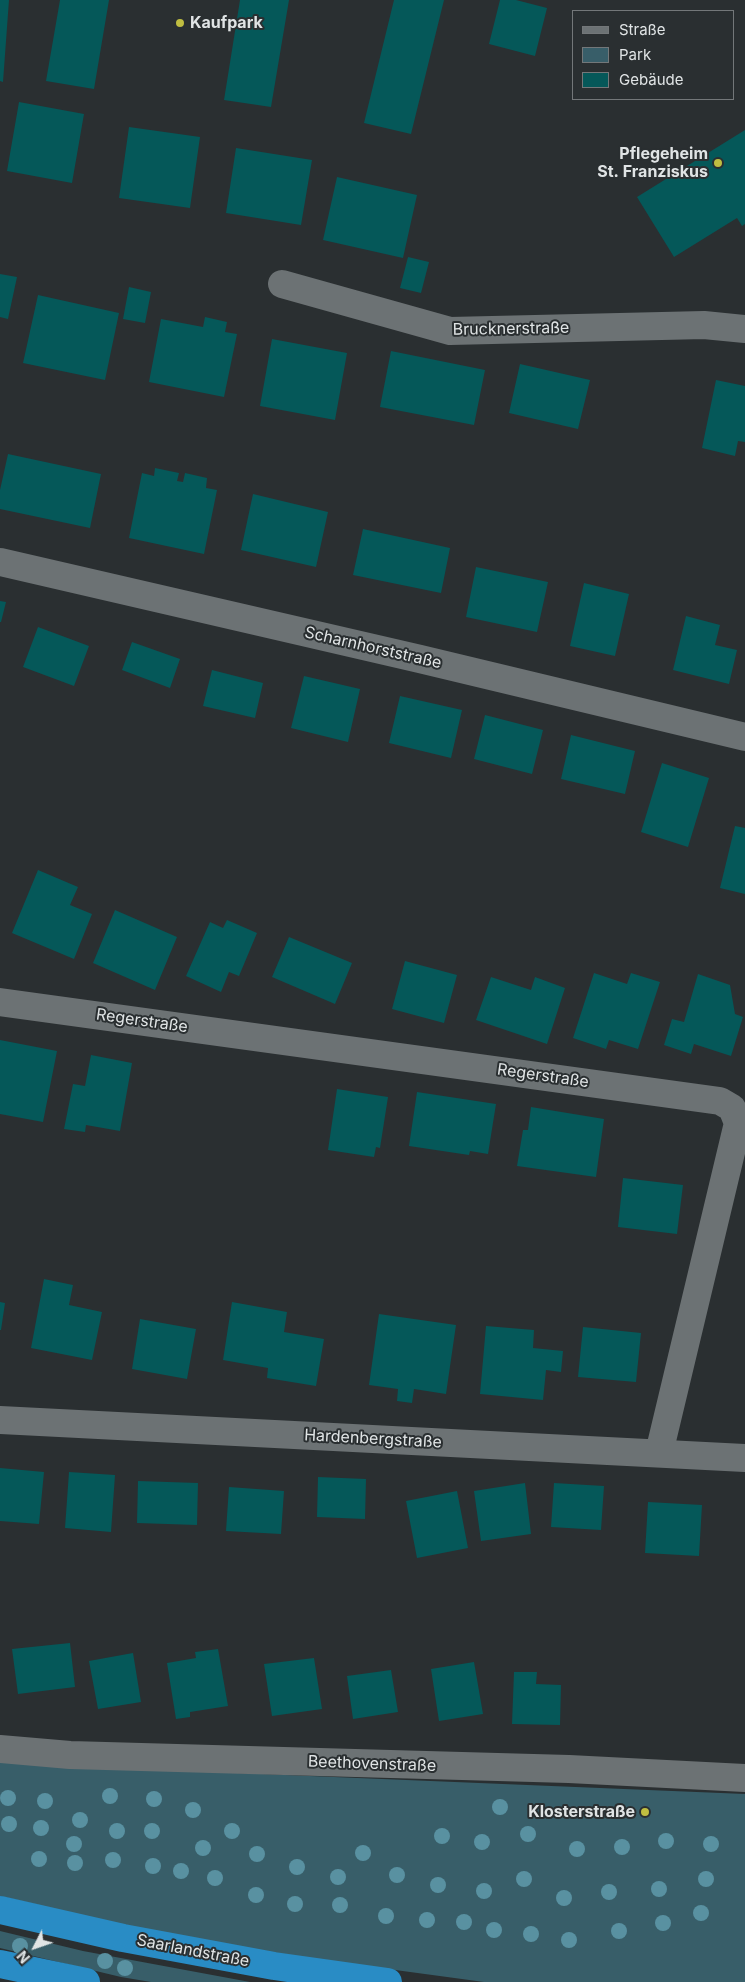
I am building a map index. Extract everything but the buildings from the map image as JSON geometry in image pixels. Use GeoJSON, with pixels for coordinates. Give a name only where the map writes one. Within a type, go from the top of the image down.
{"type":"FeatureCollection","features":[{"type":"Feature","properties":{"kind":"highway","name":"Saarlandstraße"},"geometry":{"type":"LineString","coordinates":[[0,1910],[124,1938],[274,1966],[388,1982]]}},
{"type":"Feature","properties":{"kind":"highway"},"geometry":{"type":"LineString","coordinates":[[0,1964],[86,1982]]}},
{"type":"Feature","properties":{"kind":"street","name":"Brucknerstraße"},"geometry":{"type":"LineString","coordinates":[[282,284],[450,331],[704,325],[745,329]]}},
{"type":"Feature","properties":{"kind":"street","name":"Scharnhorststraße"},"geometry":{"type":"LineString","coordinates":[[0,562],[420,659],[745,737]]}},
{"type":"Feature","properties":{"kind":"street","name":"Regerstraße"},"geometry":{"type":"LineString","coordinates":[[0,1002],[720,1101],[732,1108],[738,1123],[659,1453]]}},
{"type":"Feature","properties":{"kind":"street","name":"Hardenbergstraße"},"geometry":{"type":"LineString","coordinates":[[0,1420],[745,1458]]}},
{"type":"Feature","properties":{"kind":"street","name":"Beethovenstraße"},"geometry":{"type":"LineString","coordinates":[[0,1749],[70,1755],[569,1769],[745,1778]]}},
{"type":"Feature","properties":{"kind":"green space"},"geometry":{"type":"Polygon","coordinates":[[[0,1758],[68,1766],[745,1794],[745,1982],[484,1982],[277,1954],[127,1926],[0,1896],[0,1758]]]}},
{"type":"Feature","properties":{"kind":"green space"},"geometry":{"type":"Polygon","coordinates":[[[0,1931],[83,1951],[250,1982],[151,1982],[121,1977],[0,1948],[0,1931]]]}},
{"type":"Feature","properties":{"kind":"place","name":"Kaufpark"},"geometry":{"type":"Point","coordinates":[180,23]}},
{"type":"Feature","properties":{"kind":"place","name":"Pflegeheim St. Franziskus"},"geometry":{"type":"Point","coordinates":[718,163]}},
{"type":"Feature","properties":{"kind":"place","name":"Klosterstraße"},"geometry":{"type":"Point","coordinates":[645,1812]}}]}
